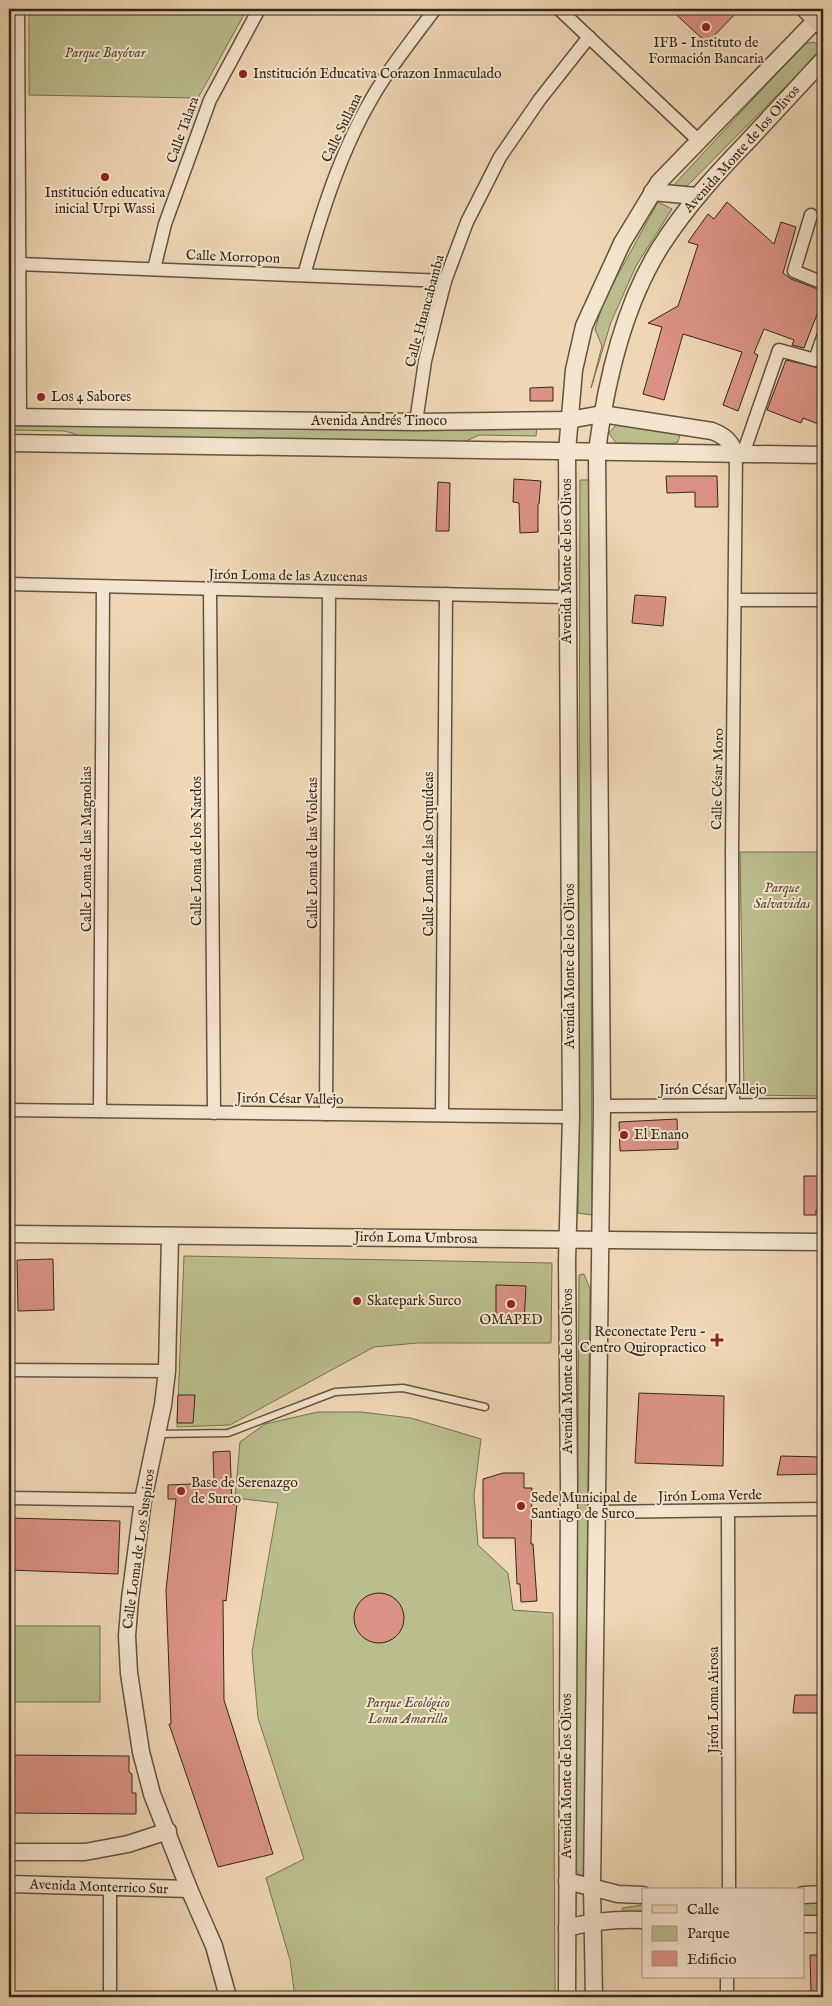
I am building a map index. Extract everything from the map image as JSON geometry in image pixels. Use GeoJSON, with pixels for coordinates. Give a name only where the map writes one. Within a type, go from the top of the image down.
{"type":"FeatureCollection","features":[{"type":"Feature","properties":{"kind":"street"},"geometry":{"type":"LineString","coordinates":[[14,417],[19,264],[18,9]]}},
{"type":"Feature","properties":{"kind":"street","name":"Calle Talara"},"geometry":{"type":"LineString","coordinates":[[154,269],[165,224],[210,100],[259,9]]}},
{"type":"Feature","properties":{"kind":"street","name":"Calle Sullana"},"geometry":{"type":"LineString","coordinates":[[304,275],[319,219],[342,158],[360,120],[383,80],[435,9]]}},
{"type":"Feature","properties":{"kind":"street"},"geometry":{"type":"LineString","coordinates":[[558,9],[590,37],[698,141]]}},
{"type":"Feature","properties":{"kind":"street","name":"Avenida Monte de los Olivos"},"geometry":{"type":"LineString","coordinates":[[567,1997],[566,1881],[571,1117],[567,451],[568,420],[574,390],[574,370],[584,326],[622,243],[658,182],[816,18]]}},
{"type":"Feature","properties":{"kind":"street","name":"Calle Huancabamba"},"geometry":{"type":"LineString","coordinates":[[416,422],[425,361],[445,281],[467,222],[500,157],[540,99],[590,37]]}},
{"type":"Feature","properties":{"kind":"street","name":"Avenida Monte de los Olivos"},"geometry":{"type":"LineString","coordinates":[[594,1997],[592,1888],[602,1106],[597,451],[602,414],[621,335],[640,286],[660,246],[696,196],[823,60]]}},
{"type":"Feature","properties":{"kind":"street"},"geometry":{"type":"LineString","coordinates":[[652,192],[696,196]]}},
{"type":"Feature","properties":{"kind":"street"},"geometry":{"type":"LineString","coordinates":[[811,215],[794,271],[823,283]]}},
{"type":"Feature","properties":{"kind":"street","name":"Calle Morropon"},"geometry":{"type":"LineString","coordinates":[[19,264],[445,281]]}},
{"type":"Feature","properties":{"kind":"street","name":"Calle César Moro"},"geometry":{"type":"LineString","coordinates":[[733,1105],[732,850],[739,454],[779,350],[815,360],[823,337]]}},
{"type":"Feature","properties":{"kind":"street","name":"Avenida Andrés Tinoco"},"geometry":{"type":"LineString","coordinates":[[14,417],[416,422],[568,420],[602,414],[712,431],[730,441],[739,454]]}},
{"type":"Feature","properties":{"kind":"street","name":"Avenida Andrés Tinoco"},"geometry":{"type":"LineString","coordinates":[[9,443],[823,455]]}},
{"type":"Feature","properties":{"kind":"street","name":"Jirón Loma de las Azucenas"},"geometry":{"type":"LineString","coordinates":[[9,584],[329,593],[567,597]]}},
{"type":"Feature","properties":{"kind":"street","name":"Calle Loma de las Magnolias"},"geometry":{"type":"LineString","coordinates":[[100,1111],[103,587]]}},
{"type":"Feature","properties":{"kind":"street","name":"Calle Loma de los Nardos"},"geometry":{"type":"LineString","coordinates":[[210,590],[214,1113]]}},
{"type":"Feature","properties":{"kind":"street","name":"Calle Loma de las Violetas"},"geometry":{"type":"LineString","coordinates":[[326,1114],[329,593]]}},
{"type":"Feature","properties":{"kind":"street","name":"Calle Loma de las Orquídeas"},"geometry":{"type":"LineString","coordinates":[[442,1116],[446,594]]}},
{"type":"Feature","properties":{"kind":"street"},"geometry":{"type":"LineString","coordinates":[[735,600],[823,600]]}},
{"type":"Feature","properties":{"kind":"street","name":"Jirón César Vallejo"},"geometry":{"type":"LineString","coordinates":[[602,1106],[823,1105]]}},
{"type":"Feature","properties":{"kind":"street","name":"Jirón César Vallejo"},"geometry":{"type":"LineString","coordinates":[[9,1110],[571,1117]]}},
{"type":"Feature","properties":{"kind":"street","name":"Jirón Loma Umbrosa"},"geometry":{"type":"LineString","coordinates":[[9,1234],[823,1242]]}},
{"type":"Feature","properties":{"kind":"street","name":"Calle Loma de Los Suspiros"},"geometry":{"type":"LineString","coordinates":[[170,1236],[167,1371],[157,1434],[143,1500],[129,1608],[127,1636],[129,1673],[141,1752],[152,1794],[189,1889],[214,1946],[228,1997]]}},
{"type":"Feature","properties":{"kind":"street"},"geometry":{"type":"LineString","coordinates":[[9,1370],[167,1371]]}},
{"type":"Feature","properties":{"kind":"street"},"geometry":{"type":"LineString","coordinates":[[9,1498],[143,1500]]}},
{"type":"Feature","properties":{"kind":"street","name":"Jirón Loma Verde"},"geometry":{"type":"LineString","coordinates":[[597,1512],[823,1509]]}},
{"type":"Feature","properties":{"kind":"street","name":"Jirón Loma Airosa"},"geometry":{"type":"LineString","coordinates":[[728,1510],[729,1888]]}},
{"type":"Feature","properties":{"kind":"street"},"geometry":{"type":"LineString","coordinates":[[9,1852],[85,1852],[128,1844],[168,1831]]}},
{"type":"Feature","properties":{"kind":"street"},"geometry":{"type":"LineString","coordinates":[[566,1881],[618,1894],[642,1895]]}},
{"type":"Feature","properties":{"kind":"street","name":"Avenida Monterrico Sur"},"geometry":{"type":"LineString","coordinates":[[9,1884],[189,1889]]}},
{"type":"Feature","properties":{"kind":"street"},"geometry":{"type":"LineString","coordinates":[[110,1888],[110,1997]]}},
{"type":"Feature","properties":{"kind":"street"},"geometry":{"type":"LineString","coordinates":[[804,1895],[823,1894]]}},
{"type":"Feature","properties":{"kind":"street"},"geometry":{"type":"LineString","coordinates":[[567,1928],[594,1921],[617,1919],[642,1920]]}},
{"type":"Feature","properties":{"kind":"street"},"geometry":{"type":"LineString","coordinates":[[804,1924],[823,1924]]}},
{"type":"Feature","properties":{"kind":"street"},"geometry":{"type":"LineString","coordinates":[[727,1978],[727,1997]]}},
{"type":"Feature","properties":{"kind":"lane"},"geometry":{"type":"LineString","coordinates":[[157,1434],[228,1433],[335,1392],[403,1388],[485,1407]]}},
{"type":"Feature","properties":{"kind":"green space","name":"Parque Bayóvar"},"geometry":{"type":"Polygon","coordinates":[[[29,9],[247,9],[198,98],[29,95],[29,9]]]}},
{"type":"Feature","properties":{"kind":"green space"},"geometry":{"type":"Polygon","coordinates":[[[814,42],[818,45],[818,54],[685,188],[671,188],[804,44],[814,42]]]}},
{"type":"Feature","properties":{"kind":"green space"},"geometry":{"type":"Polygon","coordinates":[[[658,202],[672,209],[636,266],[611,322],[591,388],[602,346],[595,329],[604,300],[658,202]]]}},
{"type":"Feature","properties":{"kind":"green space"},"geometry":{"type":"Polygon","coordinates":[[[9,421],[537,427],[536,436],[479,435],[462,443],[83,437],[65,431],[9,430],[9,421]]]}},
{"type":"Feature","properties":{"kind":"green space"},"geometry":{"type":"Polygon","coordinates":[[[622,423],[672,430],[680,435],[678,442],[670,444],[616,443],[609,433],[616,425],[622,423]]]}},
{"type":"Feature","properties":{"kind":"green space"},"geometry":{"type":"Polygon","coordinates":[[[580,480],[590,480],[592,1215],[578,1213],[580,480]]]}},
{"type":"Feature","properties":{"kind":"green space","name":"Parque Salvavidas"},"geometry":{"type":"Polygon","coordinates":[[[740,852],[823,852],[823,1096],[744,1095],[740,852]]]}},
{"type":"Feature","properties":{"kind":"green space"},"geometry":{"type":"Polygon","coordinates":[[[184,1256],[552,1263],[551,1343],[417,1343],[374,1347],[230,1425],[177,1427],[184,1256]]]}},
{"type":"Feature","properties":{"kind":"green space"},"geometry":{"type":"Polygon","coordinates":[[[584,1274],[590,1289],[584,1872],[581,1877],[575,1868],[579,1275],[584,1274]]]}},
{"type":"Feature","properties":{"kind":"green space","name":"Parque Ecológico Loma Amarilla"},"geometry":{"type":"Polygon","coordinates":[[[318,1412],[361,1412],[411,1418],[481,1439],[474,1495],[478,1545],[508,1573],[513,1610],[553,1613],[555,1997],[295,1997],[290,1960],[266,1878],[304,1859],[258,1718],[252,1652],[278,1503],[235,1498],[240,1442],[265,1424],[318,1412]]]}},
{"type":"Feature","properties":{"kind":"green space"},"geometry":{"type":"Polygon","coordinates":[[[9,1626],[100,1626],[100,1702],[9,1702],[9,1626]]]}},
{"type":"Feature","properties":{"kind":"green space"},"geometry":{"type":"Polygon","coordinates":[[[823,1895],[823,1918],[804,1918],[804,1896],[823,1895]]]}},
{"type":"Feature","properties":{"kind":"green space"},"geometry":{"type":"Polygon","coordinates":[[[642,1905],[642,1916],[624,1915],[622,1908],[642,1905]]]}},
{"type":"Feature","properties":{"kind":"building","name":"IFB - Instituto de Formación Bancaria"},"geometry":{"type":"Polygon","coordinates":[[[670,9],[740,9],[707,43],[670,9]]]}},
{"type":"Feature","properties":{"kind":"building"},"geometry":{"type":"Polygon","coordinates":[[[727,202],[774,244],[781,222],[796,227],[783,273],[791,279],[823,291],[823,299],[804,348],[792,345],[794,340],[764,329],[754,353],[758,355],[738,411],[723,405],[742,352],[683,334],[664,400],[643,394],[662,327],[648,323],[678,306],[698,245],[688,242],[708,214],[714,219],[727,202]]]}},
{"type":"Feature","properties":{"kind":"building"},"geometry":{"type":"Polygon","coordinates":[[[786,360],[823,369],[823,426],[803,418],[801,423],[767,410],[786,360]]]}},
{"type":"Feature","properties":{"kind":"building"},"geometry":{"type":"Polygon","coordinates":[[[553,387],[553,401],[530,401],[530,388],[553,387]]]}},
{"type":"Feature","properties":{"kind":"building"},"geometry":{"type":"Polygon","coordinates":[[[666,476],[717,476],[718,507],[695,507],[695,492],[667,493],[666,476]]]}},
{"type":"Feature","properties":{"kind":"building"},"geometry":{"type":"Polygon","coordinates":[[[514,479],[541,481],[538,504],[538,532],[520,533],[519,503],[513,502],[514,479]]]}},
{"type":"Feature","properties":{"kind":"building"},"geometry":{"type":"Polygon","coordinates":[[[438,482],[450,483],[449,531],[436,531],[438,482]]]}},
{"type":"Feature","properties":{"kind":"building"},"geometry":{"type":"Polygon","coordinates":[[[635,595],[666,597],[663,626],[632,623],[635,595]]]}},
{"type":"Feature","properties":{"kind":"building"},"geometry":{"type":"Polygon","coordinates":[[[677,1119],[678,1149],[620,1151],[619,1122],[677,1119]]]}},
{"type":"Feature","properties":{"kind":"building"},"geometry":{"type":"Polygon","coordinates":[[[804,1176],[823,1176],[823,1210],[816,1210],[816,1215],[804,1215],[804,1176]]]}},
{"type":"Feature","properties":{"kind":"building"},"geometry":{"type":"Polygon","coordinates":[[[53,1259],[54,1310],[18,1311],[17,1260],[53,1259]]]}},
{"type":"Feature","properties":{"kind":"building","name":"OMAPED"},"geometry":{"type":"Polygon","coordinates":[[[496,1285],[526,1286],[524,1322],[496,1322],[496,1285]]]}},
{"type":"Feature","properties":{"kind":"building"},"geometry":{"type":"Polygon","coordinates":[[[639,1393],[724,1396],[723,1466],[635,1463],[639,1393]]]}},
{"type":"Feature","properties":{"kind":"building"},"geometry":{"type":"Polygon","coordinates":[[[178,1395],[195,1395],[193,1423],[177,1423],[178,1395]]]}},
{"type":"Feature","properties":{"kind":"building"},"geometry":{"type":"Polygon","coordinates":[[[230,1451],[232,1504],[237,1504],[226,1601],[223,1600],[224,1700],[273,1854],[218,1867],[169,1724],[171,1724],[166,1590],[176,1499],[168,1499],[168,1485],[214,1483],[213,1452],[230,1451]]]}},
{"type":"Feature","properties":{"kind":"building"},"geometry":{"type":"Polygon","coordinates":[[[781,1456],[821,1457],[823,1474],[777,1475],[781,1456]]]}},
{"type":"Feature","properties":{"kind":"building"},"geometry":{"type":"Polygon","coordinates":[[[503,1473],[524,1473],[524,1488],[532,1488],[531,1544],[533,1544],[537,1601],[521,1602],[520,1584],[517,1584],[515,1538],[483,1538],[483,1479],[503,1473]]]}},
{"type":"Feature","properties":{"kind":"building"},"geometry":{"type":"Polygon","coordinates":[[[9,1518],[120,1521],[118,1574],[9,1570],[9,1518]]]}},
{"type":"Feature","properties":{"kind":"building"},"geometry":{"type":"Polygon","coordinates":[[[374,1593],[384,1593],[397,1600],[404,1613],[404,1623],[397,1636],[384,1643],[374,1643],[365,1639],[358,1632],[354,1623],[354,1613],[358,1604],[365,1597],[374,1593]]]}},
{"type":"Feature","properties":{"kind":"building"},"geometry":{"type":"Polygon","coordinates":[[[795,1695],[823,1695],[823,1713],[793,1713],[795,1695]]]}},
{"type":"Feature","properties":{"kind":"building"},"geometry":{"type":"Polygon","coordinates":[[[9,1755],[129,1756],[129,1772],[132,1774],[132,1793],[136,1793],[136,1814],[9,1813],[9,1755]]]}},
{"type":"Feature","properties":{"kind":"building"},"geometry":{"type":"Polygon","coordinates":[[[810,1955],[823,1955],[823,1993],[811,1993],[810,1955]]]}},
{"type":"Feature","properties":{"kind":"place","name":"IFB - Instituto de Formación Bancaria"},"geometry":{"type":"Point","coordinates":[706,27]}},
{"type":"Feature","properties":{"kind":"place","name":"Institución Educativa Corazon Inmaculado"},"geometry":{"type":"Point","coordinates":[243,74]}},
{"type":"Feature","properties":{"kind":"place","name":"Institución educativa inicial Urpi Wassi"},"geometry":{"type":"Point","coordinates":[105,177]}},
{"type":"Feature","properties":{"kind":"place","name":"Los 4 Sabores"},"geometry":{"type":"Point","coordinates":[41,397]}},
{"type":"Feature","properties":{"kind":"place","name":"El Enano"},"geometry":{"type":"Point","coordinates":[624,1135]}},
{"type":"Feature","properties":{"kind":"place","name":"Skatepark Surco"},"geometry":{"type":"Point","coordinates":[357,1301]}},
{"type":"Feature","properties":{"kind":"place","name":"OMAPED"},"geometry":{"type":"Point","coordinates":[511,1304]}},
{"type":"Feature","properties":{"kind":"place","name":"Reconectate Peru - Centro Quiropractico"},"geometry":{"type":"Point","coordinates":[717,1340]}},
{"type":"Feature","properties":{"kind":"place","name":"Base de Serenazgo de Surco"},"geometry":{"type":"Point","coordinates":[181,1491]}},
{"type":"Feature","properties":{"kind":"place","name":"Sede Municipal de Santiago de Surco"},"geometry":{"type":"Point","coordinates":[521,1506]}}]}
